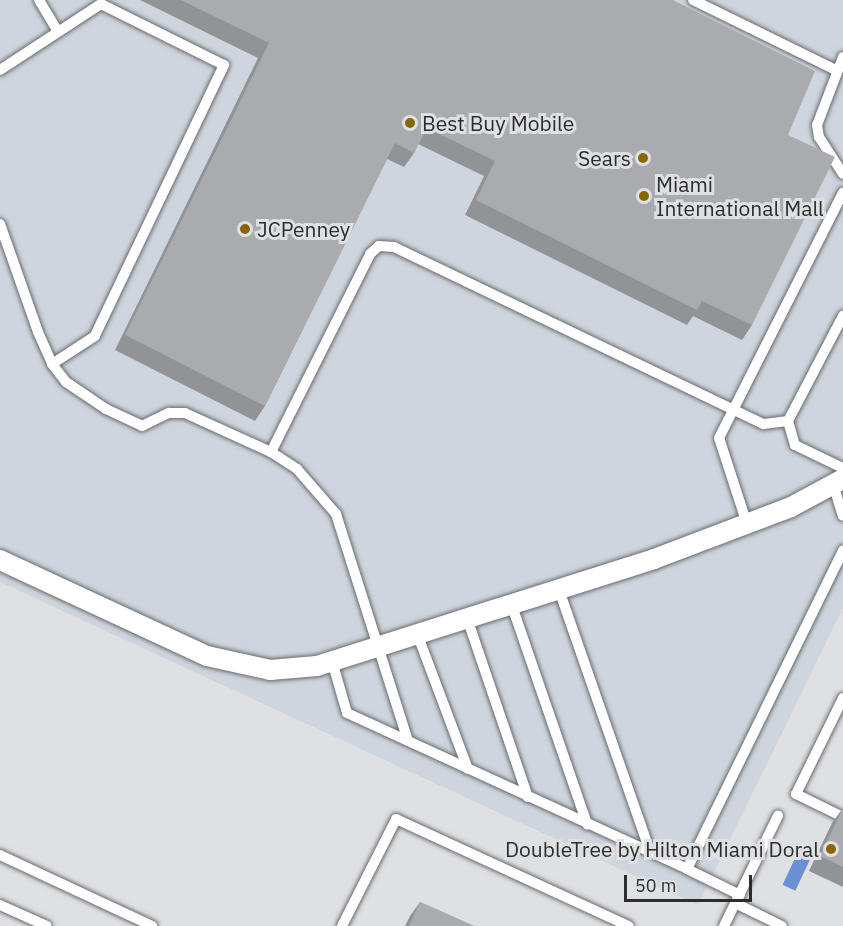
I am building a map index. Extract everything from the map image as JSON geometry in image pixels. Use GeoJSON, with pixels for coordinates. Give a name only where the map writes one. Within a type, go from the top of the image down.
{"type":"FeatureCollection","features":[{"type":"Feature","properties":{"kind":"street"},"geometry":{"type":"LineString","coordinates":[[0,560],[207,656],[270,670],[332,662],[468,621],[747,524],[838,483]]}},
{"type":"Feature","properties":{"kind":"lane"},"geometry":{"type":"LineString","coordinates":[[39,0],[58,32]]}},
{"type":"Feature","properties":{"kind":"lane"},"geometry":{"type":"LineString","coordinates":[[693,0],[836,70]]}},
{"type":"Feature","properties":{"kind":"lane"},"geometry":{"type":"LineString","coordinates":[[0,70],[101,4],[224,65],[95,336],[52,364]]}},
{"type":"Feature","properties":{"kind":"lane"},"geometry":{"type":"LineString","coordinates":[[843,57],[836,70],[818,124],[819,137],[843,174]]}},
{"type":"Feature","properties":{"kind":"lane"},"geometry":{"type":"LineString","coordinates":[[747,524],[719,438],[843,192]]}},
{"type":"Feature","properties":{"kind":"lane"},"geometry":{"type":"LineString","coordinates":[[0,224],[52,364],[66,382],[106,409],[142,426],[169,413],[185,414],[271,452],[297,469],[336,514],[408,741]]}},
{"type":"Feature","properties":{"kind":"lane"},"geometry":{"type":"LineString","coordinates":[[271,452],[370,254],[379,246],[394,247],[764,424],[788,422]]}},
{"type":"Feature","properties":{"kind":"lane"},"geometry":{"type":"LineString","coordinates":[[843,316],[788,422],[795,445],[843,468]]}},
{"type":"Feature","properties":{"kind":"lane"},"geometry":{"type":"LineString","coordinates":[[838,483],[843,516]]}},
{"type":"Feature","properties":{"kind":"lane"},"geometry":{"type":"LineString","coordinates":[[687,869],[843,550]]}},
{"type":"Feature","properties":{"kind":"lane"},"geometry":{"type":"LineString","coordinates":[[559,590],[650,852]]}},
{"type":"Feature","properties":{"kind":"lane"},"geometry":{"type":"LineString","coordinates":[[513,606],[587,824]]}},
{"type":"Feature","properties":{"kind":"lane"},"geometry":{"type":"LineString","coordinates":[[468,621],[528,797]]}},
{"type":"Feature","properties":{"kind":"lane"},"geometry":{"type":"LineString","coordinates":[[418,636],[468,769]]}},
{"type":"Feature","properties":{"kind":"lane"},"geometry":{"type":"LineString","coordinates":[[332,662],[347,713],[687,869],[782,926]]}},
{"type":"Feature","properties":{"kind":"lane"},"geometry":{"type":"LineString","coordinates":[[843,698],[796,794],[843,817]]}},
{"type":"Feature","properties":{"kind":"lane"},"geometry":{"type":"LineString","coordinates":[[724,926],[778,816]]}},
{"type":"Feature","properties":{"kind":"lane"},"geometry":{"type":"LineString","coordinates":[[342,926],[396,819],[629,926]]}},
{"type":"Feature","properties":{"kind":"lane"},"geometry":{"type":"LineString","coordinates":[[0,855],[153,926]]}},
{"type":"Feature","properties":{"kind":"lane"},"geometry":{"type":"LineString","coordinates":[[0,905],[47,926]]}},
{"type":"Feature","properties":{"kind":"shaded area"},"geometry":{"type":"Polygon","coordinates":[[[0,0],[843,0],[843,608],[698,905],[0,582],[0,0]]]}},
{"type":"Feature","properties":{"kind":"water"},"geometry":{"type":"Polygon","coordinates":[[[797,854],[810,860],[795,891],[783,885],[797,854]]]}},
{"type":"Feature","properties":{"kind":"building","name":"Miami International Mall"},"geometry":{"type":"Polygon","coordinates":[[[181,0],[673,0],[815,71],[788,135],[835,157],[752,325],[702,301],[697,310],[476,200],[495,161],[427,128],[414,153],[395,143],[265,406],[125,335],[269,43],[181,0]]]}},
{"type":"Feature","properties":{"kind":"building"},"geometry":{"type":"Polygon","coordinates":[[[843,808],[843,867],[820,856],[843,808]]]}},
{"type":"Feature","properties":{"kind":"building"},"geometry":{"type":"Polygon","coordinates":[[[420,902],[474,926],[409,926],[420,902]]]}},
{"type":"Feature","properties":{"kind":"place","name":"Best Buy Mobile"},"geometry":{"type":"Point","coordinates":[410,123]}},
{"type":"Feature","properties":{"kind":"place","name":"Sears"},"geometry":{"type":"Point","coordinates":[643,158]}},
{"type":"Feature","properties":{"kind":"place","name":"Miami International Mall"},"geometry":{"type":"Point","coordinates":[644,196]}},
{"type":"Feature","properties":{"kind":"place","name":"JCPenney"},"geometry":{"type":"Point","coordinates":[245,229]}},
{"type":"Feature","properties":{"kind":"place","name":"DoubleTree by Hilton Miami Doral"},"geometry":{"type":"Point","coordinates":[831,849]}}]}
